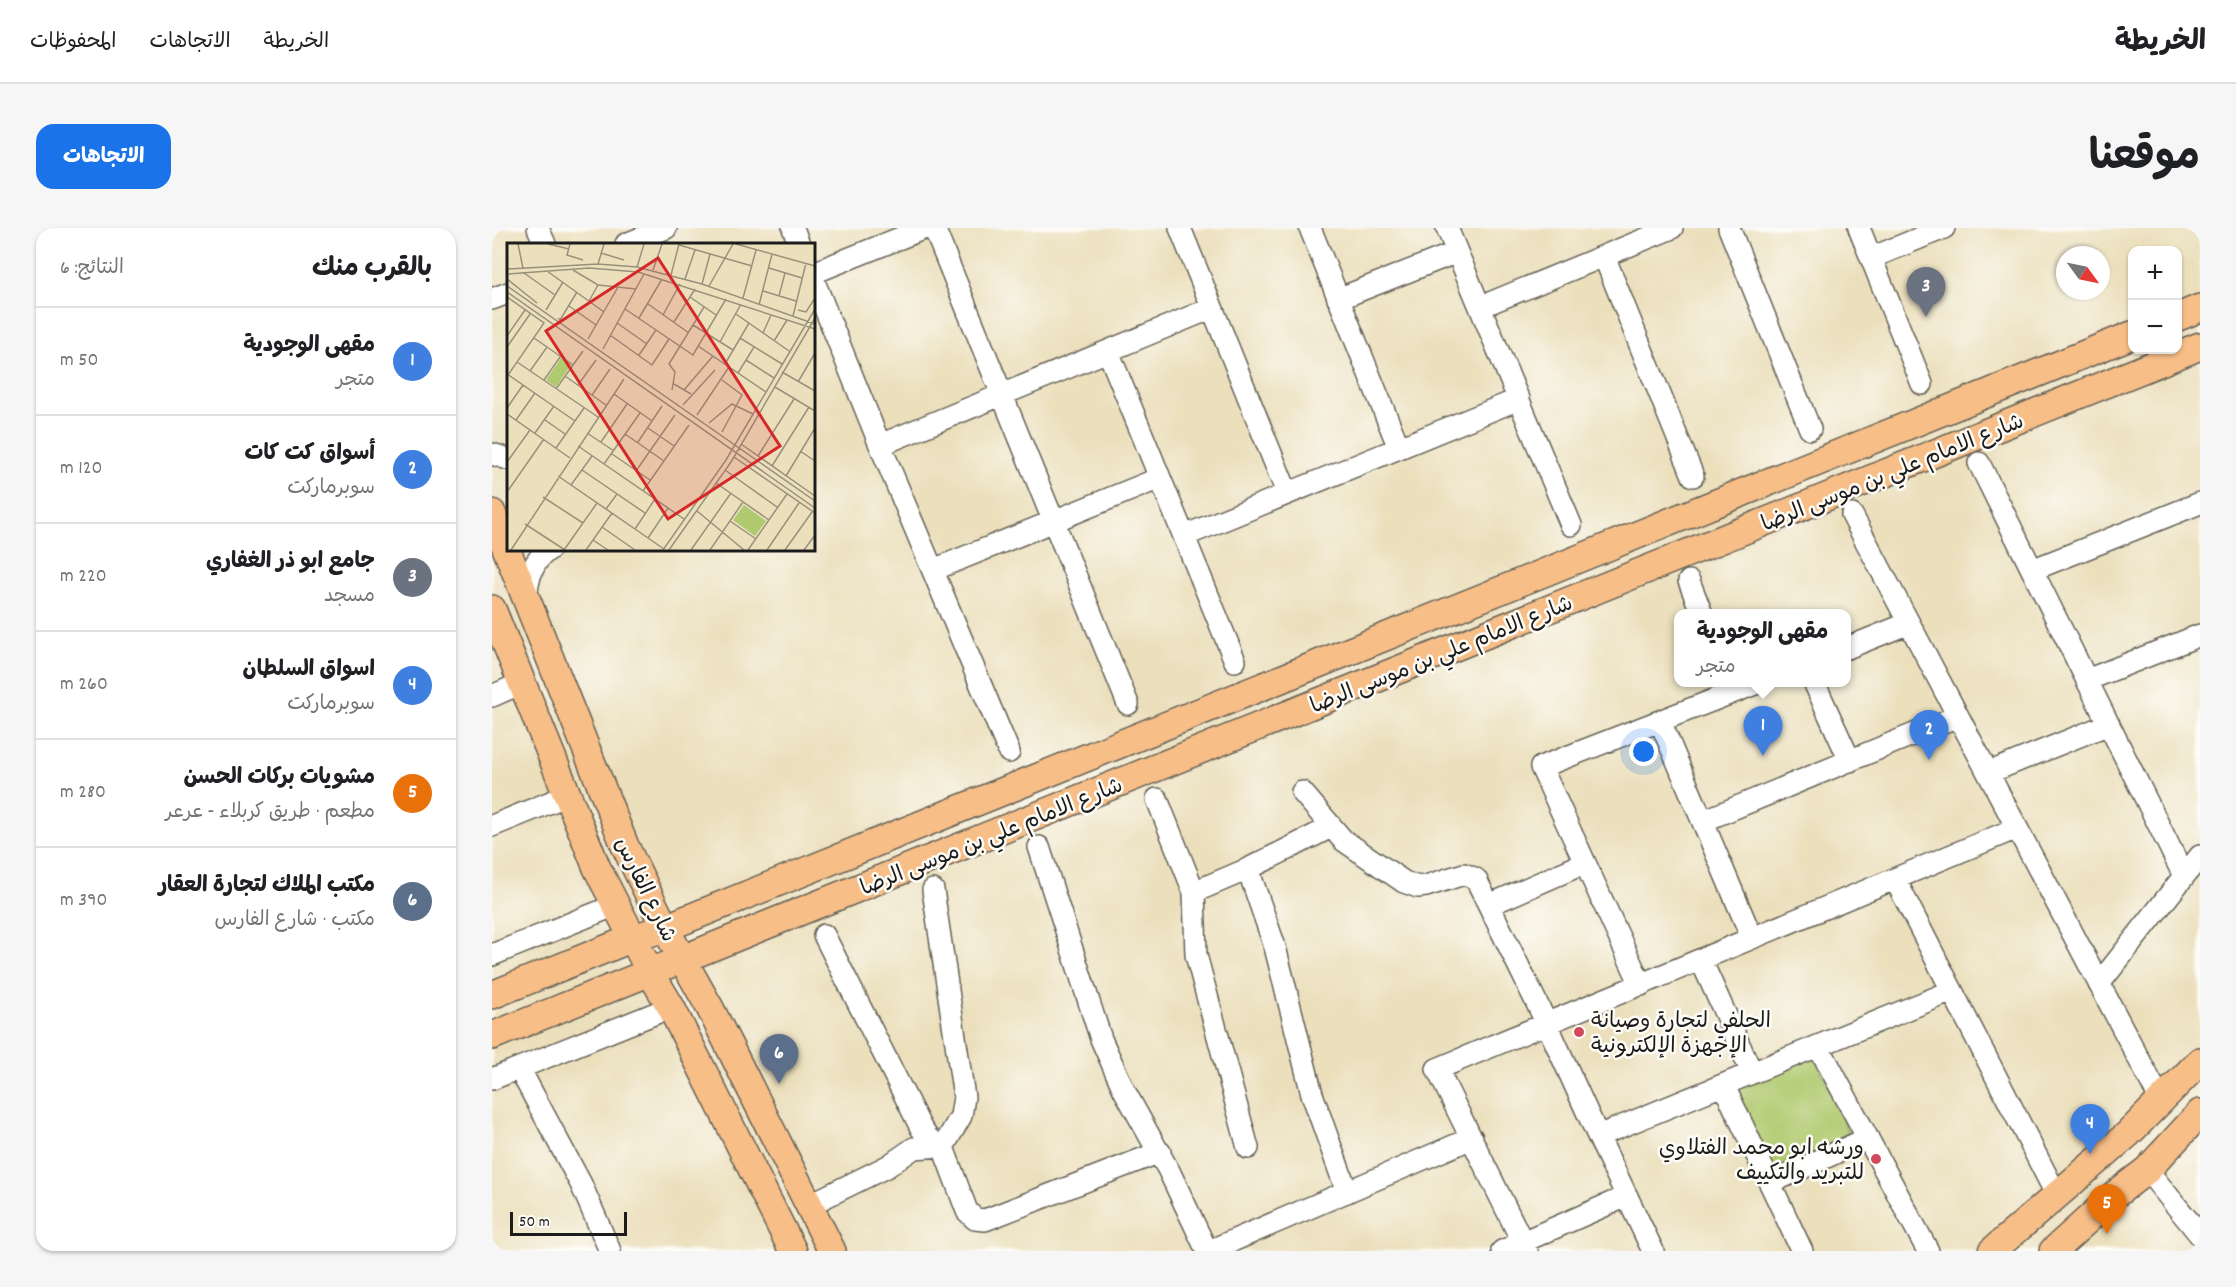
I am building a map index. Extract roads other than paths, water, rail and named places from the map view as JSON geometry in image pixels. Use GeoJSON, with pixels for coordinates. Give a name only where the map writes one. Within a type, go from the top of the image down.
{"type":"FeatureCollection","features":[{"type":"Feature","properties":{"kind":"main road"},"geometry":{"type":"LineString","coordinates":[[2182,315],[2200,308]]}},
{"type":"Feature","properties":{"kind":"main road","name":"شارع الامام علي بن موسى الرضا"},"geometry":{"type":"LineString","coordinates":[[633,938],[664,928],[2128,337]]}},
{"type":"Feature","properties":{"kind":"main road","name":"شارع الامام علي بن موسى الرضا"},"geometry":{"type":"LineString","coordinates":[[650,972],[2200,346]]}},
{"type":"Feature","properties":{"kind":"main road","name":"شارع الفارس"},"geometry":{"type":"LineString","coordinates":[[492,513],[625,846],[664,928],[710,1008],[832,1251]]}},
{"type":"Feature","properties":{"kind":"main road","name":"شارع الفارس"},"geometry":{"type":"LineString","coordinates":[[492,609],[597,868],[650,972],[671,1007],[793,1251]]}},
{"type":"Feature","properties":{"kind":"main road"},"geometry":{"type":"LineString","coordinates":[[751,893],[764,927]]}},
{"type":"Feature","properties":{"kind":"main road"},"geometry":{"type":"LineString","coordinates":[[492,995],[633,938]]}},
{"type":"Feature","properties":{"kind":"main road"},"geometry":{"type":"LineString","coordinates":[[492,1036],[650,972]]}},
{"type":"Feature","properties":{"kind":"main road"},"geometry":{"type":"LineString","coordinates":[[1992,1251],[2128,1134],[2200,1060]]}},
{"type":"Feature","properties":{"kind":"main road"},"geometry":{"type":"LineString","coordinates":[[2053,1251],[2117,1193],[2148,1170],[2200,1113]]}},
{"type":"Feature","properties":{"kind":"street"},"geometry":{"type":"LineString","coordinates":[[538,228],[545,243]]}},
{"type":"Feature","properties":{"kind":"street"},"geometry":{"type":"LineString","coordinates":[[628,243],[666,228]]}},
{"type":"Feature","properties":{"kind":"street"},"geometry":{"type":"LineString","coordinates":[[793,228],[799,243]]}},
{"type":"Feature","properties":{"kind":"street"},"geometry":{"type":"LineString","coordinates":[[814,273],[925,228]]}},
{"type":"Feature","properties":{"kind":"street"},"geometry":{"type":"LineString","coordinates":[[934,228],[1128,704]]}},
{"type":"Feature","properties":{"kind":"street"},"geometry":{"type":"LineString","coordinates":[[1179,228],[1287,493]]}},
{"type":"Feature","properties":{"kind":"street"},"geometry":{"type":"LineString","coordinates":[[1310,228],[1399,448]]}},
{"type":"Feature","properties":{"kind":"street"},"geometry":{"type":"LineString","coordinates":[[1447,228],[1571,525]]}},
{"type":"Feature","properties":{"kind":"street"},"geometry":{"type":"LineString","coordinates":[[1480,307],[1672,228]]}},
{"type":"Feature","properties":{"kind":"street"},"geometry":{"type":"LineString","coordinates":[[1729,228],[1810,429]]}},
{"type":"Feature","properties":{"kind":"street"},"geometry":{"type":"LineString","coordinates":[[1859,228],[1922,384]]}},
{"type":"Feature","properties":{"kind":"street"},"geometry":{"type":"LineString","coordinates":[[1871,258],[1944,228]]}},
{"type":"Feature","properties":{"kind":"street"},"geometry":{"type":"LineString","coordinates":[[1338,299],[1457,252]]}},
{"type":"Feature","properties":{"kind":"street"},"geometry":{"type":"LineString","coordinates":[[1604,256],[1693,476]]}},
{"type":"Feature","properties":{"kind":"street"},"geometry":{"type":"LineString","coordinates":[[814,281],[1009,752]]}},
{"type":"Feature","properties":{"kind":"street"},"geometry":{"type":"LineString","coordinates":[[492,299],[507,293]]}},
{"type":"Feature","properties":{"kind":"street"},"geometry":{"type":"LineString","coordinates":[[880,445],[1212,308]]}},
{"type":"Feature","properties":{"kind":"street"},"geometry":{"type":"LineString","coordinates":[[1108,351],[1235,661]]}},
{"type":"Feature","properties":{"kind":"street"},"geometry":{"type":"LineString","coordinates":[[1184,536],[1519,399]]}},
{"type":"Feature","properties":{"kind":"street"},"geometry":{"type":"LineString","coordinates":[[492,454],[507,459]]}},
{"type":"Feature","properties":{"kind":"street"},"geometry":{"type":"LineString","coordinates":[[1979,463],[2184,876]]}},
{"type":"Feature","properties":{"kind":"street"},"geometry":{"type":"LineString","coordinates":[[933,570],[1160,478]]}},
{"type":"Feature","properties":{"kind":"street"},"geometry":{"type":"LineString","coordinates":[[2032,570],[2200,503]]}},
{"type":"Feature","properties":{"kind":"street"},"geometry":{"type":"LineString","coordinates":[[1851,515],[2161,1101]]}},
{"type":"Feature","properties":{"kind":"street"},"geometry":{"type":"LineString","coordinates":[[526,599],[528,581],[534,566],[549,550]]}},
{"type":"Feature","properties":{"kind":"street"},"geometry":{"type":"LineString","coordinates":[[1689,581],[1700,609]]}},
{"type":"Feature","properties":{"kind":"street"},"geometry":{"type":"LineString","coordinates":[[1851,646],[1909,623]]}},
{"type":"Feature","properties":{"kind":"street"},"geometry":{"type":"LineString","coordinates":[[2087,680],[2200,635]]}},
{"type":"Feature","properties":{"kind":"street"},"geometry":{"type":"LineString","coordinates":[[492,696],[522,684]]}},
{"type":"Feature","properties":{"kind":"street"},"geometry":{"type":"LineString","coordinates":[[1641,985],[1541,767],[1660,721],[1733,687]]}},
{"type":"Feature","properties":{"kind":"street"},"geometry":{"type":"LineString","coordinates":[[1816,687],[1850,761]]}},
{"type":"Feature","properties":{"kind":"street"},"geometry":{"type":"LineString","coordinates":[[1703,821],[1958,716]]}},
{"type":"Feature","properties":{"kind":"street"},"geometry":{"type":"LineString","coordinates":[[1660,721],[1752,938]]}},
{"type":"Feature","properties":{"kind":"street"},"geometry":{"type":"LineString","coordinates":[[1988,773],[2109,724]]}},
{"type":"Feature","properties":{"kind":"street"},"geometry":{"type":"LineString","coordinates":[[1302,792],[1330,827],[1356,850],[1411,885],[1426,886],[1459,874],[1473,877],[1547,1023],[1653,1251]]}},
{"type":"Feature","properties":{"kind":"street"},"geometry":{"type":"LineString","coordinates":[[492,826],[568,795]]}},
{"type":"Feature","properties":{"kind":"street"},"geometry":{"type":"LineString","coordinates":[[1157,799],[1194,892],[1196,955],[1248,1148]]}},
{"type":"Feature","properties":{"kind":"street"},"geometry":{"type":"LineString","coordinates":[[1194,892],[1248,869],[1330,827]]}},
{"type":"Feature","properties":{"kind":"street"},"geometry":{"type":"LineString","coordinates":[[1525,1246],[1437,1069],[2017,828]]}},
{"type":"Feature","properties":{"kind":"street"},"geometry":{"type":"LineString","coordinates":[[1039,847],[1097,1031],[1124,1090],[1160,1152],[1208,1251],[1251,1243],[1347,1192],[1472,1138]]}},
{"type":"Feature","properties":{"kind":"street"},"geometry":{"type":"LineString","coordinates":[[2099,984],[2200,856]]}},
{"type":"Feature","properties":{"kind":"street"},"geometry":{"type":"LineString","coordinates":[[1489,905],[1585,863]]}},
{"type":"Feature","properties":{"kind":"street"},"geometry":{"type":"LineString","coordinates":[[1248,869],[1275,947],[1312,1094],[1347,1192]]}},
{"type":"Feature","properties":{"kind":"street"},"geometry":{"type":"LineString","coordinates":[[1895,879],[2057,1196]]}},
{"type":"Feature","properties":{"kind":"street"},"geometry":{"type":"LineString","coordinates":[[809,1205],[888,1166],[914,1148],[941,1146],[957,1126],[964,1097],[933,890]]}},
{"type":"Feature","properties":{"kind":"street"},"geometry":{"type":"LineString","coordinates":[[492,955],[616,904]]}},
{"type":"Feature","properties":{"kind":"street"},"geometry":{"type":"LineString","coordinates":[[824,935],[921,1128],[928,1138],[941,1146],[970,1216],[980,1220],[1160,1152]]}},
{"type":"Feature","properties":{"kind":"street"},"geometry":{"type":"LineString","coordinates":[[1701,960],[1752,1073]]}},
{"type":"Feature","properties":{"kind":"street"},"geometry":{"type":"LineString","coordinates":[[1598,1136],[1952,991]]}},
{"type":"Feature","properties":{"kind":"street"},"geometry":{"type":"LineString","coordinates":[[492,1079],[671,1007]]}},
{"type":"Feature","properties":{"kind":"street"},"geometry":{"type":"LineString","coordinates":[[1819,1047],[1928,1251]]}},
{"type":"Feature","properties":{"kind":"street"},"geometry":{"type":"LineString","coordinates":[[519,1068],[580,1184],[610,1251]]}},
{"type":"Feature","properties":{"kind":"street"},"geometry":{"type":"LineString","coordinates":[[1724,1086],[1802,1251]]}},
{"type":"Feature","properties":{"kind":"street"},"geometry":{"type":"LineString","coordinates":[[1770,1183],[1868,1138]]}},
{"type":"Feature","properties":{"kind":"street"},"geometry":{"type":"LineString","coordinates":[[2148,1170],[2200,1235]]}},
{"type":"Feature","properties":{"kind":"street"},"geometry":{"type":"LineString","coordinates":[[1502,1251],[1525,1246],[1627,1196]]}},
{"type":"Feature","properties":{"kind":"place","name":"جامع ابو ذر الغفاري"},"geometry":{"type":"Point","coordinates":[1926,317]}},
{"type":"Feature","properties":{"kind":"place","name":"مقهى الوجودية"},"geometry":{"type":"Point","coordinates":[1763,756]}},
{"type":"Feature","properties":{"kind":"place","name":"أسواق كت كات"},"geometry":{"type":"Point","coordinates":[1929,760]}},
{"type":"Feature","properties":{"kind":"place","name":"الحلفي لتجارة وصيانة الإجهزة الإلكترونية"},"geometry":{"type":"Point","coordinates":[1579,1032]}},
{"type":"Feature","properties":{"kind":"place","name":"مكتب الملاك لتجارة العقار"},"geometry":{"type":"Point","coordinates":[779,1084]}},
{"type":"Feature","properties":{"kind":"place","name":"اسواق السلطان"},"geometry":{"type":"Point","coordinates":[2090,1154]}},
{"type":"Feature","properties":{"kind":"place","name":"ورشه ابو محمد الفتلاوي للتبريد والتكييف"},"geometry":{"type":"Point","coordinates":[1876,1159]}},
{"type":"Feature","properties":{"kind":"place","name":"مشويات بركات الحسن"},"geometry":{"type":"Point","coordinates":[2107,1234]}}]}
